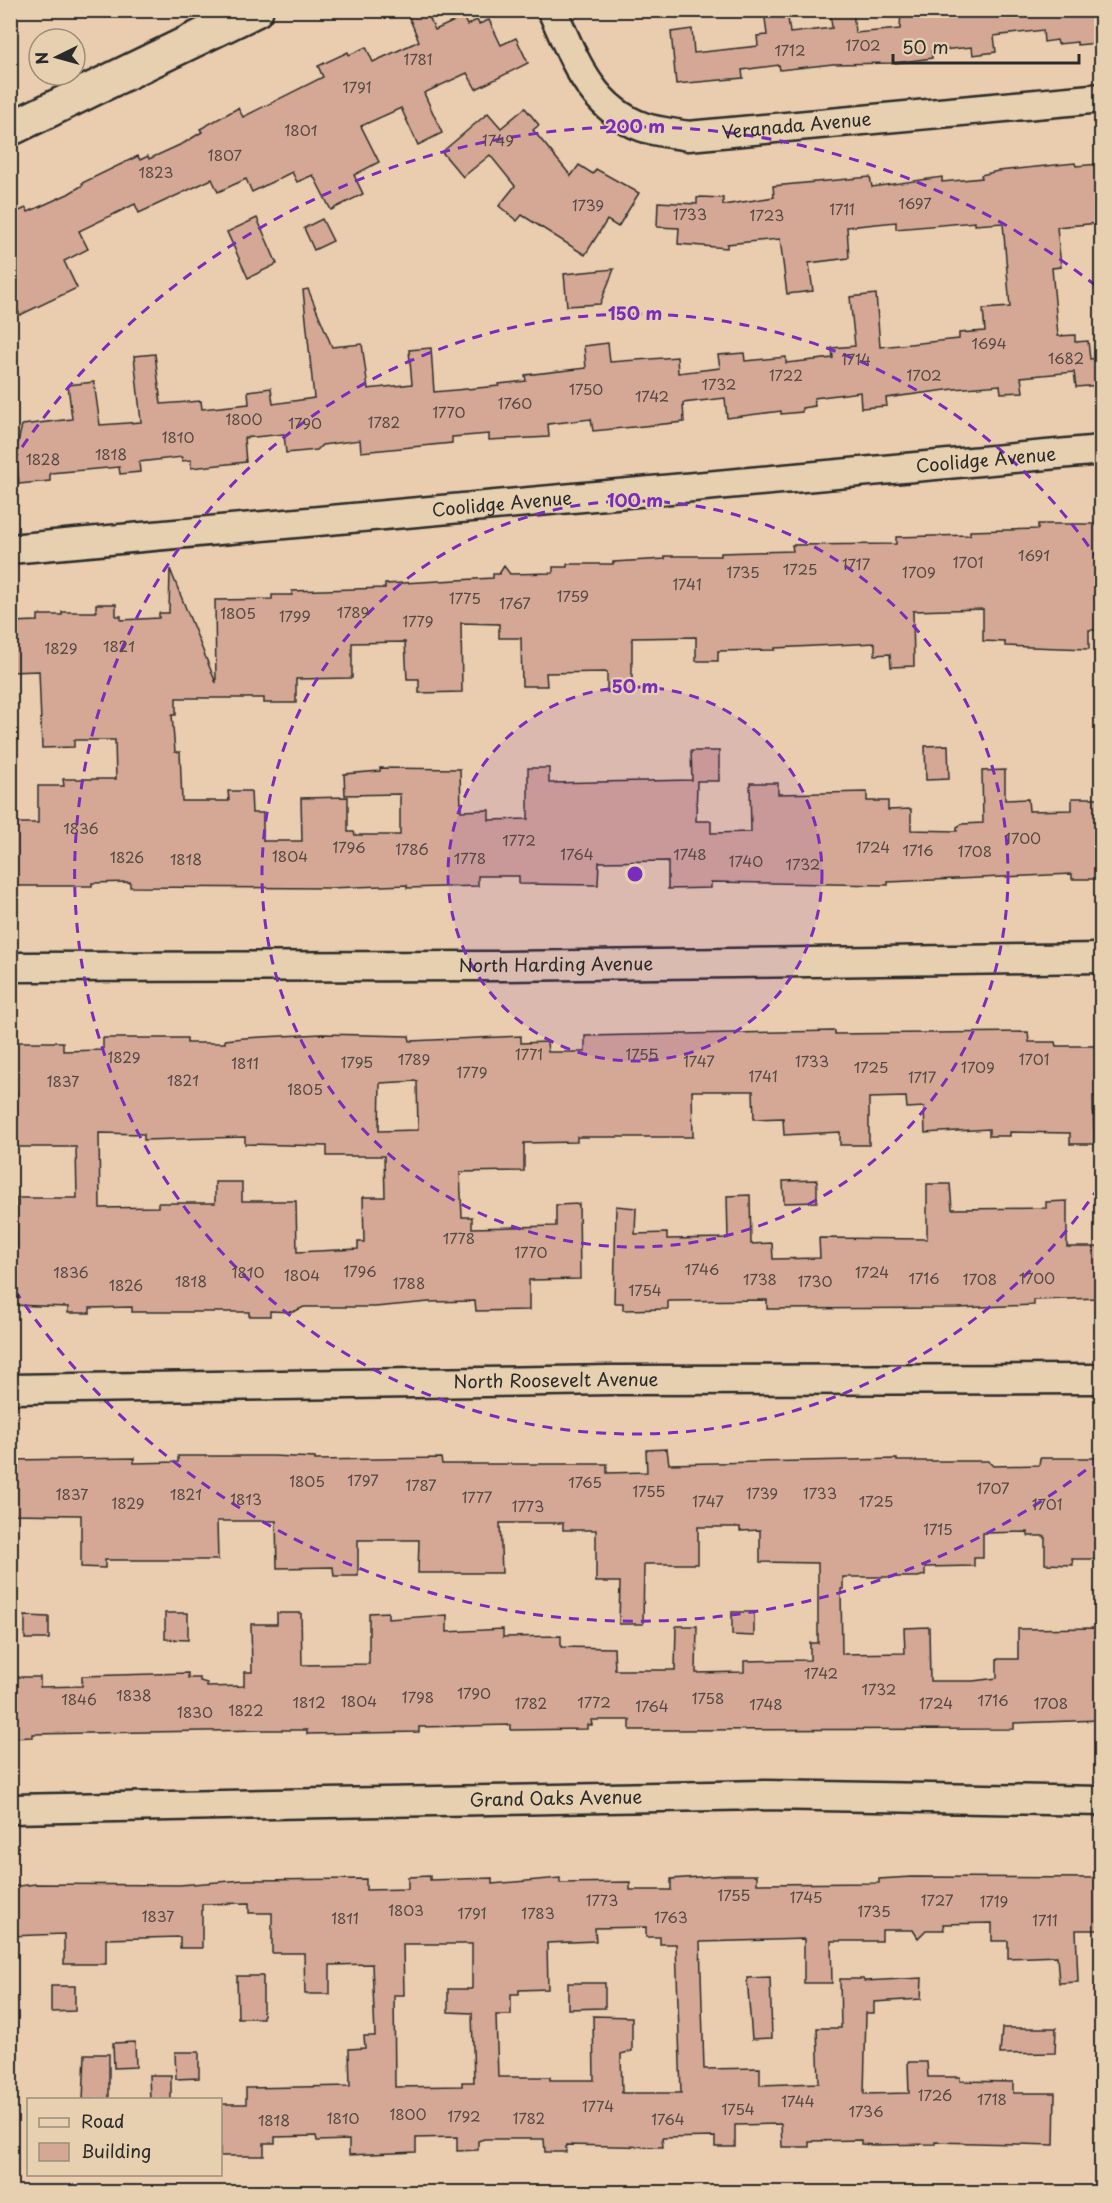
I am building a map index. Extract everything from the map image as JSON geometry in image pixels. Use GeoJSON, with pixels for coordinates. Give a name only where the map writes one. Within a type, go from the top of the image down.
{"type":"FeatureCollection","features":[{"type":"Feature","properties":{"kind":"main road"},"geometry":{"type":"LineString","coordinates":[[10,129],[256,10]]}},
{"type":"Feature","properties":{"kind":"street","name":"Veranada Avenue"},"geometry":{"type":"LineString","coordinates":[[552,10],[583,80],[608,106],[642,127],[688,136],[1101,98]]}},
{"type":"Feature","properties":{"kind":"street","name":"Coolidge Avenue"},"geometry":{"type":"LineString","coordinates":[[10,549],[1101,450]]}},
{"type":"Feature","properties":{"kind":"street","name":"North Harding Avenue"},"geometry":{"type":"LineString","coordinates":[[10,967],[504,966],[1101,958]]}},
{"type":"Feature","properties":{"kind":"street","name":"North Roosevelt Avenue"},"geometry":{"type":"LineString","coordinates":[[10,1389],[613,1380],[1101,1379]]}},
{"type":"Feature","properties":{"kind":"street","name":"Grand Oaks Avenue"},"geometry":{"type":"LineString","coordinates":[[10,1809],[765,1795],[1101,1801]]}},
{"type":"Feature","properties":{"kind":"building"},"geometry":{"type":"Polygon","coordinates":[[[406,10],[426,10],[435,30],[463,17],[467,25],[477,20],[479,24],[489,20],[501,45],[516,38],[528,63],[476,89],[467,73],[424,93],[442,133],[418,145],[401,108],[361,126],[379,162],[354,175],[363,194],[331,210],[313,175],[297,182],[292,172],[252,192],[246,179],[218,192],[212,179],[139,213],[135,204],[79,231],[88,249],[64,261],[77,288],[20,315],[10,294],[10,215],[26,208],[28,212],[68,194],[83,185],[82,183],[138,156],[140,160],[148,156],[149,159],[184,143],[202,132],[200,129],[238,108],[243,117],[323,77],[318,66],[348,52],[349,55],[366,47],[373,62],[419,41],[406,10]]]}},
{"type":"Feature","properties":{"kind":"building"},"geometry":{"type":"Polygon","coordinates":[[[764,10],[787,10],[790,33],[832,28],[830,10],[853,10],[855,33],[900,29],[901,10],[1096,10],[1098,43],[1077,45],[1077,42],[1058,44],[1057,40],[1044,42],[1043,30],[994,36],[996,52],[973,55],[972,47],[931,51],[932,58],[895,63],[833,64],[780,70],[779,65],[742,70],[743,78],[676,84],[671,32],[692,29],[694,53],[758,46],[757,36],[767,35],[764,10]]]}},
{"type":"Feature","properties":{"kind":"building"},"geometry":{"type":"Polygon","coordinates":[[[525,108],[539,125],[533,130],[571,176],[579,165],[593,174],[596,169],[639,193],[618,227],[607,220],[585,255],[522,215],[517,221],[499,206],[515,186],[490,155],[463,177],[442,152],[488,113],[501,128],[525,108]]]}},
{"type":"Feature","properties":{"kind":"building"},"geometry":{"type":"Polygon","coordinates":[[[1075,163],[1076,166],[1099,164],[1101,204],[1097,204],[1099,223],[1057,227],[1061,267],[1052,268],[1058,336],[1075,335],[1075,342],[1088,341],[1090,359],[1101,358],[1101,385],[1076,387],[1074,372],[1021,377],[1023,392],[1001,393],[1000,385],[954,389],[886,398],[887,406],[861,408],[860,392],[814,398],[815,406],[802,408],[802,412],[781,414],[781,411],[727,418],[725,398],[683,403],[684,422],[593,431],[591,419],[548,424],[549,437],[489,440],[489,434],[452,437],[452,443],[361,452],[360,440],[322,445],[317,450],[286,453],[284,434],[244,438],[246,462],[191,468],[191,460],[182,461],[182,457],[139,462],[140,472],[120,474],[119,467],[50,473],[50,481],[19,484],[16,451],[22,425],[72,419],[68,385],[94,382],[100,425],[141,422],[134,356],[155,354],[161,404],[201,401],[202,409],[249,404],[248,391],[271,388],[273,404],[314,398],[303,290],[308,289],[332,347],[362,344],[368,389],[412,384],[409,350],[431,348],[434,392],[499,386],[499,384],[526,381],[525,375],[586,368],[584,346],[608,343],[610,362],[677,357],[678,373],[720,368],[718,355],[744,353],[745,361],[786,357],[786,363],[833,358],[832,348],[855,346],[850,297],[876,294],[880,347],[959,339],[959,333],[985,331],[983,309],[1010,307],[1003,223],[975,225],[975,222],[896,229],[896,222],[847,227],[849,258],[809,263],[813,291],[787,294],[780,239],[727,244],[727,248],[678,244],[679,228],[657,227],[658,202],[697,204],[697,198],[701,197],[723,198],[723,205],[774,197],[773,186],[870,177],[872,187],[942,177],[942,182],[982,178],[981,175],[998,171],[1075,163]]]}},
{"type":"Feature","properties":{"kind":"building"},"geometry":{"type":"Polygon","coordinates":[[[257,218],[277,264],[248,278],[227,232],[257,218]]]}},
{"type":"Feature","properties":{"kind":"building"},"geometry":{"type":"Polygon","coordinates":[[[322,219],[333,241],[314,250],[304,228],[322,219]]]}},
{"type":"Feature","properties":{"kind":"building"},"geometry":{"type":"Polygon","coordinates":[[[614,269],[600,304],[567,306],[564,274],[614,269]]]}},
{"type":"Feature","properties":{"kind":"building"},"geometry":{"type":"Polygon","coordinates":[[[1038,524],[1101,524],[1101,630],[1089,630],[1089,649],[1005,646],[1005,642],[983,641],[983,609],[913,611],[914,666],[891,667],[890,654],[875,655],[875,643],[775,648],[775,650],[718,651],[718,661],[696,661],[696,637],[632,638],[632,692],[607,692],[607,672],[546,673],[547,686],[522,686],[521,638],[499,638],[499,624],[461,623],[462,692],[419,693],[419,679],[407,679],[405,642],[352,643],[352,678],[296,679],[296,703],[264,703],[264,698],[176,698],[176,715],[172,715],[175,752],[180,752],[182,801],[229,801],[228,791],[251,791],[252,813],[263,813],[263,841],[302,841],[301,798],[348,797],[348,832],[354,832],[355,835],[400,835],[400,794],[345,795],[344,774],[380,771],[380,768],[460,769],[461,811],[489,810],[489,820],[528,819],[528,768],[549,768],[549,783],[692,780],[691,751],[719,751],[719,781],[697,781],[696,821],[711,821],[711,833],[751,832],[750,783],[778,783],[778,794],[867,792],[867,801],[888,801],[888,810],[911,809],[911,830],[957,831],[957,827],[962,824],[983,823],[982,771],[1005,770],[1005,800],[1028,799],[1029,811],[1072,810],[1072,798],[1101,798],[1101,873],[1095,873],[1095,879],[1072,879],[1072,874],[888,882],[888,885],[711,882],[711,888],[668,889],[668,861],[599,862],[598,885],[519,884],[519,876],[478,876],[478,886],[407,888],[407,885],[329,888],[130,887],[130,882],[92,883],[92,886],[10,886],[10,823],[38,823],[38,786],[64,786],[63,779],[116,779],[115,740],[74,740],[74,747],[42,748],[39,671],[10,672],[10,622],[38,621],[38,615],[62,615],[62,612],[96,612],[96,604],[116,604],[116,616],[121,616],[121,620],[159,618],[159,613],[169,613],[170,569],[216,683],[215,600],[272,599],[272,595],[292,595],[292,591],[385,588],[385,584],[493,578],[493,574],[499,574],[504,566],[510,574],[553,573],[553,567],[567,567],[567,564],[613,564],[613,562],[665,559],[665,556],[721,556],[721,553],[793,551],[792,545],[896,544],[896,537],[970,535],[970,531],[1038,529],[1038,524]]]}},
{"type":"Feature","properties":{"kind":"building"},"geometry":{"type":"Polygon","coordinates":[[[948,745],[949,779],[926,780],[925,746],[948,745]]]}},
{"type":"Feature","properties":{"kind":"building"},"geometry":{"type":"Polygon","coordinates":[[[835,1031],[835,1034],[1028,1032],[1029,1042],[1055,1042],[1056,1046],[1101,1046],[1101,1096],[1093,1096],[1094,1144],[1070,1144],[1070,1133],[1010,1132],[1010,1136],[989,1136],[989,1129],[925,1133],[924,1107],[907,1108],[906,1097],[869,1098],[869,1145],[840,1145],[840,1132],[784,1135],[783,1118],[754,1119],[753,1091],[692,1091],[693,1137],[577,1137],[577,1142],[524,1143],[524,1171],[460,1172],[462,1217],[472,1217],[472,1228],[556,1226],[556,1205],[579,1204],[580,1279],[529,1280],[529,1310],[476,1311],[475,1301],[375,1307],[304,1307],[293,1312],[270,1311],[270,1316],[249,1316],[249,1312],[132,1312],[132,1307],[90,1308],[90,1313],[68,1313],[68,1307],[10,1305],[10,1247],[17,1247],[16,1198],[77,1198],[76,1147],[17,1147],[17,1092],[10,1092],[10,1042],[63,1042],[63,1051],[103,1050],[103,1038],[187,1038],[187,1043],[225,1043],[225,1040],[244,1038],[322,1034],[409,1036],[410,1041],[521,1036],[521,1043],[547,1042],[548,1052],[585,1052],[585,1036],[835,1031]],[[417,1081],[380,1083],[379,1131],[418,1130],[417,1081]],[[99,1133],[100,1208],[158,1207],[158,1203],[215,1203],[215,1182],[242,1182],[242,1201],[296,1201],[297,1252],[358,1249],[358,1242],[364,1242],[363,1197],[385,1197],[384,1156],[327,1156],[327,1146],[245,1144],[245,1137],[144,1140],[144,1134],[99,1133]]]}},
{"type":"Feature","properties":{"kind":"building"},"geometry":{"type":"Polygon","coordinates":[[[817,1180],[817,1202],[784,1203],[783,1181],[817,1180]]]}},
{"type":"Feature","properties":{"kind":"building"},"geometry":{"type":"Polygon","coordinates":[[[927,1184],[950,1184],[952,1209],[1046,1208],[1046,1202],[1067,1201],[1067,1247],[1101,1247],[1101,1298],[1034,1300],[1034,1305],[958,1308],[767,1309],[767,1300],[668,1301],[668,1309],[623,1310],[623,1303],[614,1303],[616,1206],[636,1208],[635,1234],[667,1233],[667,1239],[728,1238],[727,1196],[750,1195],[751,1244],[772,1243],[773,1259],[820,1258],[819,1238],[927,1239],[927,1184]]]}},
{"type":"Feature","properties":{"kind":"building"},"geometry":{"type":"Polygon","coordinates":[[[667,1449],[669,1464],[897,1459],[897,1461],[988,1461],[993,1466],[1039,1465],[1040,1458],[1101,1458],[1099,1559],[1072,1559],[1073,1565],[1045,1564],[1045,1536],[1028,1536],[1028,1532],[983,1533],[983,1558],[974,1558],[974,1566],[925,1567],[925,1575],[918,1577],[843,1577],[843,1589],[841,1589],[842,1654],[905,1653],[904,1628],[929,1627],[930,1681],[973,1681],[997,1678],[997,1659],[1018,1659],[1018,1629],[1101,1628],[1101,1720],[1014,1723],[1014,1729],[630,1730],[630,1720],[591,1720],[592,1725],[587,1725],[587,1729],[511,1730],[511,1725],[419,1727],[419,1732],[307,1734],[307,1730],[267,1730],[32,1734],[32,1737],[10,1738],[10,1677],[40,1677],[40,1687],[82,1686],[82,1676],[188,1673],[188,1678],[200,1678],[200,1681],[207,1683],[207,1687],[244,1686],[244,1672],[252,1672],[251,1624],[277,1624],[277,1613],[301,1613],[302,1665],[369,1664],[369,1613],[388,1612],[388,1619],[447,1615],[447,1632],[503,1629],[503,1637],[561,1636],[561,1647],[614,1648],[615,1670],[675,1670],[676,1626],[697,1626],[696,1673],[744,1672],[744,1661],[810,1660],[810,1643],[818,1643],[818,1563],[760,1562],[760,1530],[740,1531],[740,1527],[698,1527],[698,1564],[644,1564],[643,1624],[619,1624],[620,1582],[596,1582],[596,1530],[563,1530],[563,1523],[500,1523],[502,1573],[418,1573],[419,1540],[358,1540],[358,1576],[334,1576],[333,1567],[277,1568],[276,1521],[217,1521],[218,1560],[105,1560],[105,1568],[81,1567],[81,1515],[10,1514],[13,1460],[134,1458],[134,1463],[178,1462],[178,1456],[273,1456],[315,1458],[315,1460],[441,1458],[442,1464],[607,1464],[607,1473],[647,1472],[646,1450],[667,1449]]]}},
{"type":"Feature","properties":{"kind":"building"},"geometry":{"type":"Polygon","coordinates":[[[732,1612],[754,1612],[754,1636],[732,1635],[732,1612]]]}},
{"type":"Feature","properties":{"kind":"building"},"geometry":{"type":"Polygon","coordinates":[[[165,1613],[188,1613],[188,1640],[165,1639],[165,1613]]]}},
{"type":"Feature","properties":{"kind":"building"},"geometry":{"type":"Polygon","coordinates":[[[25,1616],[49,1617],[49,1639],[25,1639],[25,1616]]]}},
{"type":"Feature","properties":{"kind":"building"},"geometry":{"type":"Polygon","coordinates":[[[727,1875],[757,1875],[757,1884],[879,1883],[879,1879],[911,1877],[1101,1878],[1101,1930],[1076,1930],[1078,1982],[1059,1983],[1057,1956],[1008,1958],[1008,1941],[992,1941],[992,1923],[943,1924],[944,1930],[926,1930],[918,1938],[913,1930],[882,1930],[882,1941],[831,1941],[832,1983],[804,1983],[804,1939],[700,1942],[704,2069],[760,2068],[760,2085],[819,2083],[817,2028],[841,2028],[840,1979],[863,1979],[864,1981],[922,1978],[921,1999],[874,2002],[874,2013],[866,2013],[864,2094],[909,2093],[908,2062],[927,2062],[928,2077],[960,2077],[960,2081],[1013,2082],[1013,2093],[1055,2093],[1054,2145],[935,2142],[935,2144],[875,2145],[861,2144],[861,2140],[809,2141],[809,2147],[782,2147],[781,2124],[735,2125],[735,2147],[715,2147],[715,2137],[662,2138],[663,2147],[566,2145],[566,2152],[545,2152],[544,2139],[484,2139],[478,2141],[478,2150],[457,2151],[457,2137],[416,2138],[416,2152],[349,2155],[349,2140],[317,2141],[316,2136],[275,2137],[275,2143],[264,2143],[264,2156],[222,2156],[222,2104],[246,2104],[246,2088],[350,2086],[349,2049],[365,2048],[364,2036],[375,2036],[372,1964],[330,1965],[330,1994],[305,1994],[304,1953],[272,1953],[272,1913],[249,1913],[249,1903],[202,1904],[202,1948],[180,1948],[180,1937],[106,1939],[106,1964],[64,1964],[64,1934],[10,1936],[10,1887],[36,1884],[179,1885],[244,1880],[366,1879],[366,1890],[408,1889],[408,1877],[430,1876],[430,1880],[492,1878],[492,1884],[560,1878],[560,1883],[630,1882],[630,1890],[671,1890],[671,1879],[727,1875]],[[646,1927],[595,1928],[596,1941],[547,1943],[548,1989],[519,1990],[519,1994],[511,1994],[511,2015],[496,2015],[498,2077],[594,2080],[593,2016],[632,2017],[632,2051],[621,2054],[622,2093],[681,2093],[676,1944],[660,1944],[660,1937],[646,1937],[646,1927]],[[403,1944],[404,1995],[394,1995],[395,2087],[462,2086],[462,2082],[474,2082],[472,2013],[448,2012],[448,1989],[472,1989],[472,1944],[403,1944]]]}},
{"type":"Feature","properties":{"kind":"building"},"geometry":{"type":"Polygon","coordinates":[[[237,1976],[263,1976],[263,2018],[238,2018],[237,1976]]]}},
{"type":"Feature","properties":{"kind":"building"},"geometry":{"type":"Polygon","coordinates":[[[770,1977],[772,2038],[752,2039],[747,1978],[770,1977]]]}},
{"type":"Feature","properties":{"kind":"building"},"geometry":{"type":"Polygon","coordinates":[[[568,1983],[605,1983],[605,2008],[568,2009],[568,1983]]]}},
{"type":"Feature","properties":{"kind":"building"},"geometry":{"type":"Polygon","coordinates":[[[51,1986],[75,1986],[75,2011],[51,2012],[51,1986]]]}},
{"type":"Feature","properties":{"kind":"building"},"geometry":{"type":"Polygon","coordinates":[[[1002,2028],[1056,2028],[1055,2053],[1000,2054],[1002,2028]]]}},
{"type":"Feature","properties":{"kind":"building"},"geometry":{"type":"Polygon","coordinates":[[[135,2042],[136,2067],[114,2068],[113,2043],[135,2042]]]}},
{"type":"Feature","properties":{"kind":"building"},"geometry":{"type":"Polygon","coordinates":[[[175,2052],[199,2052],[199,2078],[176,2079],[175,2052]]]}},
{"type":"Feature","properties":{"kind":"building"},"geometry":{"type":"Polygon","coordinates":[[[85,2054],[109,2054],[109,2098],[83,2098],[85,2054]]]}},
{"type":"Feature","properties":{"kind":"building"},"geometry":{"type":"Polygon","coordinates":[[[149,2075],[171,2075],[171,2098],[150,2098],[149,2075]]]}}]}
